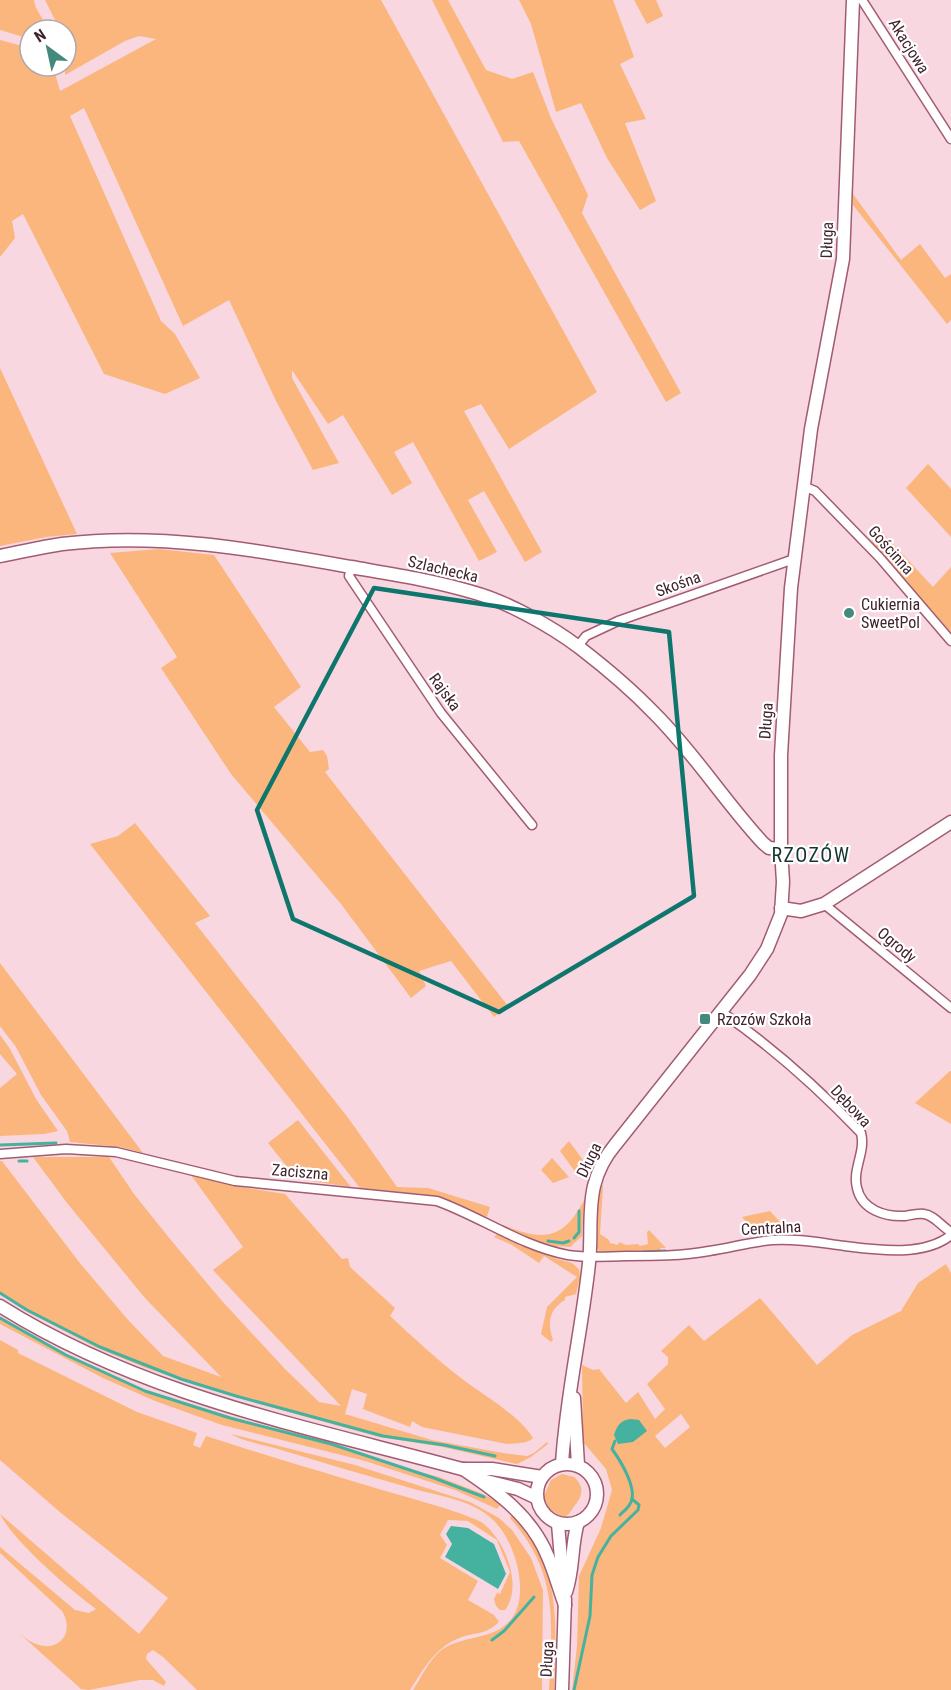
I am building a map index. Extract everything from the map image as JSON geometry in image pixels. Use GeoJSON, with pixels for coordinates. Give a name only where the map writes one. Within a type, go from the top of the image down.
{"type":"FeatureCollection","features":[{"type":"Feature","properties":{"kind":"street","name":"Długa"},"geometry":{"type":"LineString","coordinates":[[562,1464],[566,1419],[590,1257],[591,1198],[596,1179],[606,1157],[767,950],[775,933],[781,908],[783,882],[781,755],[794,559],[811,429],[843,259],[853,0]]}},
{"type":"Feature","properties":{"kind":"street","name":"Akacjowa"},"geometry":{"type":"LineString","coordinates":[[862,0],[951,139]]}},
{"type":"Feature","properties":{"kind":"street","name":"Gościnna"},"geometry":{"type":"LineString","coordinates":[[803,486],[815,491],[880,558],[951,641]]}},
{"type":"Feature","properties":{"kind":"street","name":"Szlachecka"},"geometry":{"type":"LineString","coordinates":[[0,556],[62,544],[131,540],[193,543],[351,567],[473,592],[514,608],[578,646],[602,666],[656,714],[763,843],[769,848],[781,849]]}},
{"type":"Feature","properties":{"kind":"street","name":"Skośna"},"geometry":{"type":"LineString","coordinates":[[578,646],[586,636],[618,621],[794,559]]}},
{"type":"Feature","properties":{"kind":"street","name":"Rajska"},"geometry":{"type":"LineString","coordinates":[[351,567],[349,576],[428,695],[478,761],[532,825]]}},
{"type":"Feature","properties":{"kind":"street"},"geometry":{"type":"LineString","coordinates":[[781,908],[801,911],[824,903],[951,822]]}},
{"type":"Feature","properties":{"kind":"street","name":"Ogrody"},"geometry":{"type":"LineString","coordinates":[[824,903],[951,1008]]}},
{"type":"Feature","properties":{"kind":"street","name":"Dębowa"},"geometry":{"type":"LineString","coordinates":[[720,1011],[779,1055],[861,1133],[863,1148],[855,1179],[860,1198],[865,1205],[884,1214],[895,1216],[924,1214],[931,1216],[951,1233]]}},
{"type":"Feature","properties":{"kind":"street","name":"Zaciszna"},"geometry":{"type":"LineString","coordinates":[[0,1154],[66,1149],[116,1152],[235,1181],[437,1201],[531,1244],[567,1254],[590,1257]]}},
{"type":"Feature","properties":{"kind":"street","name":"Centralna"},"geometry":{"type":"LineString","coordinates":[[590,1257],[675,1255],[775,1240],[812,1241],[882,1250],[927,1247],[944,1241],[951,1233]]}},
{"type":"Feature","properties":{"kind":"street"},"geometry":{"type":"LineString","coordinates":[[0,1306],[58,1340],[169,1388],[244,1411],[462,1468],[492,1469],[542,1477]]}},
{"type":"Feature","properties":{"kind":"street","name":"Długa"},"geometry":{"type":"LineString","coordinates":[[572,1386],[577,1422],[579,1465]]}},
{"type":"Feature","properties":{"kind":"street"},"geometry":{"type":"LineString","coordinates":[[579,1465],[593,1477],[598,1495],[591,1512],[578,1522],[558,1524],[544,1515],[537,1498],[537,1491],[542,1477],[554,1466],[579,1465]]}},
{"type":"Feature","properties":{"kind":"street"},"geometry":{"type":"LineString","coordinates":[[462,1468],[510,1504],[531,1526],[548,1557],[566,1599]]}},
{"type":"Feature","properties":{"kind":"street"},"geometry":{"type":"LineString","coordinates":[[478,1479],[518,1489],[537,1498]]}},
{"type":"Feature","properties":{"kind":"street","name":"Długa"},"geometry":{"type":"LineString","coordinates":[[562,1690],[566,1599],[572,1575],[574,1540],[578,1522]]}},
{"type":"Feature","properties":{"kind":"street","name":"Długa"},"geometry":{"type":"LineString","coordinates":[[558,1524],[561,1572],[566,1599]]}},
{"type":"Feature","properties":{"kind":"highlighted area"},"geometry":{"type":"Polygon","coordinates":[[[374,588],[669,632],[694,896],[499,1012],[293,919],[257,810],[374,588]]]}},
{"type":"Feature","properties":{"kind":"shaded area"},"geometry":{"type":"Polygon","coordinates":[[[0,0],[34,0],[42,18],[18,18],[18,35],[0,30],[0,0]]]}},
{"type":"Feature","properties":{"kind":"shaded area"},"geometry":{"type":"Polygon","coordinates":[[[45,0],[381,0],[597,392],[509,449],[481,404],[464,411],[542,552],[525,562],[484,491],[468,500],[497,552],[479,561],[413,442],[394,452],[412,483],[392,495],[343,415],[328,424],[292,370],[292,378],[339,463],[313,470],[276,401],[229,300],[183,326],[84,108],[70,116],[161,321],[175,334],[200,378],[165,394],[104,374],[23,214],[12,221],[15,238],[0,257],[0,40],[18,45],[18,78],[56,78],[60,91],[156,39],[139,36],[125,41],[78,68],[78,18],[54,18],[45,0]]]}},
{"type":"Feature","properties":{"kind":"shaded area"},"geometry":{"type":"Polygon","coordinates":[[[432,0],[448,0],[486,70],[512,79],[533,72],[551,118],[588,195],[582,213],[681,393],[666,402],[519,141],[503,142],[432,0]]]}},
{"type":"Feature","properties":{"kind":"shaded area"},"geometry":{"type":"Polygon","coordinates":[[[519,0],[613,0],[634,57],[620,64],[646,119],[625,123],[656,201],[640,210],[607,158],[581,103],[556,112],[531,24],[519,0]]]}},
{"type":"Feature","properties":{"kind":"shaded area"},"geometry":{"type":"Polygon","coordinates":[[[634,0],[656,0],[663,16],[647,24],[634,0]]]}},
{"type":"Feature","properties":{"kind":"shaded area"},"geometry":{"type":"Polygon","coordinates":[[[853,194],[901,260],[920,244],[945,278],[951,274],[951,320],[947,324],[853,205],[853,194]]]}},
{"type":"Feature","properties":{"kind":"shaded area"},"geometry":{"type":"Polygon","coordinates":[[[0,368],[77,534],[46,537],[0,546],[0,368]]]}},
{"type":"Feature","properties":{"kind":"shaded area"},"geometry":{"type":"Polygon","coordinates":[[[928,464],[951,489],[951,537],[906,488],[928,464]]]}},
{"type":"Feature","properties":{"kind":"shaded area"},"geometry":{"type":"Polygon","coordinates":[[[882,532],[933,587],[951,567],[951,635],[870,544],[882,532]]]}},
{"type":"Feature","properties":{"kind":"shaded area"},"geometry":{"type":"Polygon","coordinates":[[[159,549],[214,555],[301,687],[274,707],[310,752],[323,750],[327,756],[329,769],[325,772],[508,1006],[494,1017],[451,961],[419,971],[426,986],[411,998],[341,904],[231,774],[161,668],[177,657],[110,553],[159,549]]]}},
{"type":"Feature","properties":{"kind":"shaded area"},"geometry":{"type":"Polygon","coordinates":[[[135,823],[210,916],[195,923],[349,1119],[397,1187],[428,1188],[490,1207],[487,1217],[443,1199],[360,1188],[90,844],[118,836],[135,823]]]}},
{"type":"Feature","properties":{"kind":"shaded area"},"geometry":{"type":"Polygon","coordinates":[[[0,963],[143,1153],[120,1147],[70,1142],[67,1131],[41,1095],[16,1047],[0,1026],[0,963]]]}},
{"type":"Feature","properties":{"kind":"shaded area"},"geometry":{"type":"Polygon","coordinates":[[[0,1035],[10,1049],[36,1099],[58,1131],[0,1136],[0,1088],[17,1074],[0,1054],[0,1035]]]}},
{"type":"Feature","properties":{"kind":"shaded area"},"geometry":{"type":"Polygon","coordinates":[[[951,1071],[951,1124],[915,1103],[951,1071]]]}},
{"type":"Feature","properties":{"kind":"shaded area"},"geometry":{"type":"Polygon","coordinates":[[[298,1120],[351,1187],[297,1179],[268,1143],[298,1120]]]}},
{"type":"Feature","properties":{"kind":"shaded area"},"geometry":{"type":"Polygon","coordinates":[[[569,1141],[588,1167],[576,1173],[560,1151],[569,1141]]]}},
{"type":"Feature","properties":{"kind":"shaded area"},"geometry":{"type":"Polygon","coordinates":[[[33,1157],[109,1157],[134,1194],[170,1239],[222,1301],[285,1369],[319,1402],[341,1406],[213,1270],[243,1247],[191,1175],[235,1186],[285,1194],[342,1259],[348,1258],[350,1267],[395,1308],[390,1316],[452,1371],[510,1413],[533,1438],[525,1442],[507,1444],[422,1427],[412,1421],[410,1427],[363,1409],[367,1394],[352,1389],[345,1414],[432,1440],[503,1453],[527,1456],[547,1442],[548,1444],[517,1464],[443,1447],[379,1437],[205,1388],[146,1368],[95,1347],[28,1312],[0,1294],[0,1161],[79,1262],[129,1321],[163,1356],[221,1377],[145,1298],[67,1203],[33,1157]]]}},
{"type":"Feature","properties":{"kind":"shaded area"},"geometry":{"type":"Polygon","coordinates":[[[552,1158],[569,1177],[553,1183],[541,1170],[552,1158]]]}},
{"type":"Feature","properties":{"kind":"shaded area"},"geometry":{"type":"Polygon","coordinates":[[[600,1183],[603,1186],[600,1234],[610,1243],[618,1245],[619,1242],[640,1246],[648,1244],[647,1232],[649,1230],[666,1248],[614,1251],[614,1254],[599,1251],[594,1227],[600,1183]]]}},
{"type":"Feature","properties":{"kind":"shaded area"},"geometry":{"type":"Polygon","coordinates":[[[584,1200],[582,1236],[570,1247],[558,1246],[557,1248],[540,1244],[502,1227],[503,1225],[529,1234],[550,1234],[568,1223],[584,1200]]]}},
{"type":"Feature","properties":{"kind":"shaded area"},"geometry":{"type":"Polygon","coordinates":[[[770,1211],[792,1235],[770,1232],[756,1234],[742,1217],[770,1211]]]}},
{"type":"Feature","properties":{"kind":"shaded area"},"geometry":{"type":"Polygon","coordinates":[[[498,1233],[526,1246],[554,1255],[554,1258],[572,1263],[579,1269],[580,1277],[576,1294],[565,1297],[551,1317],[550,1328],[553,1340],[551,1342],[541,1334],[547,1307],[577,1277],[544,1256],[539,1263],[512,1245],[494,1237],[498,1233]]]}},
{"type":"Feature","properties":{"kind":"shaded area"},"geometry":{"type":"Polygon","coordinates":[[[946,1264],[951,1273],[951,1690],[572,1690],[577,1646],[579,1576],[601,1528],[612,1490],[606,1469],[583,1442],[582,1365],[593,1370],[599,1369],[626,1403],[638,1392],[655,1419],[665,1409],[647,1384],[668,1364],[668,1357],[661,1351],[689,1325],[704,1341],[760,1298],[817,1365],[852,1335],[901,1311],[918,1283],[946,1264]],[[681,1414],[655,1436],[665,1448],[690,1427],[681,1414]]]}},
{"type":"Feature","properties":{"kind":"shaded area"},"geometry":{"type":"Polygon","coordinates":[[[0,1317],[35,1339],[98,1371],[150,1392],[246,1421],[331,1443],[401,1467],[439,1477],[483,1494],[501,1504],[497,1509],[455,1490],[365,1461],[222,1425],[155,1401],[103,1378],[0,1324],[0,1317]]]}},
{"type":"Feature","properties":{"kind":"shaded area"},"geometry":{"type":"Polygon","coordinates":[[[0,1340],[18,1350],[18,1353],[137,1412],[197,1433],[193,1445],[200,1448],[206,1436],[442,1507],[481,1522],[497,1539],[509,1563],[512,1588],[505,1610],[500,1610],[496,1606],[494,1599],[497,1593],[500,1594],[510,1572],[497,1540],[468,1521],[448,1520],[440,1535],[447,1545],[440,1558],[478,1581],[468,1600],[494,1615],[499,1622],[488,1630],[457,1639],[442,1648],[410,1690],[197,1690],[153,1650],[147,1654],[146,1659],[166,1682],[164,1686],[153,1680],[140,1680],[89,1690],[81,1689],[19,1633],[36,1644],[52,1646],[63,1639],[66,1633],[66,1619],[62,1611],[0,1553],[0,1547],[75,1610],[89,1613],[96,1609],[30,1551],[17,1538],[0,1514],[139,1634],[168,1598],[61,1513],[0,1460],[0,1340]]]}},
{"type":"Feature","properties":{"kind":"shaded area"},"geometry":{"type":"Polygon","coordinates":[[[631,1419],[639,1420],[647,1431],[633,1442],[618,1444],[614,1435],[617,1428],[622,1422],[631,1419]]]}},
{"type":"Feature","properties":{"kind":"shaded area"},"geometry":{"type":"Polygon","coordinates":[[[231,1434],[355,1465],[470,1502],[499,1518],[512,1530],[531,1558],[543,1590],[542,1690],[413,1690],[439,1652],[457,1642],[496,1631],[505,1626],[515,1613],[520,1588],[516,1561],[502,1530],[490,1517],[459,1501],[247,1441],[231,1434]]]}},
{"type":"Feature","properties":{"kind":"shaded area"},"geometry":{"type":"Polygon","coordinates":[[[562,1474],[574,1477],[580,1485],[581,1492],[579,1500],[566,1516],[562,1517],[548,1508],[544,1496],[551,1480],[562,1474]]]}},
{"type":"Feature","properties":{"kind":"shaded area"},"geometry":{"type":"Polygon","coordinates":[[[514,1512],[538,1546],[551,1585],[555,1619],[554,1690],[549,1690],[551,1620],[545,1579],[526,1539],[510,1518],[514,1512]]]}},
{"type":"Feature","properties":{"kind":"shaded area"},"geometry":{"type":"Polygon","coordinates":[[[451,1526],[468,1528],[494,1544],[506,1574],[498,1589],[445,1557],[452,1544],[446,1534],[451,1526]]]}},
{"type":"Feature","properties":{"kind":"waterway"},"geometry":{"type":"LineString","coordinates":[[0,1145],[56,1143]]}},
{"type":"Feature","properties":{"kind":"waterway"},"geometry":{"type":"LineString","coordinates":[[19,1161],[27,1161]]}},
{"type":"Feature","properties":{"kind":"waterway"},"geometry":{"type":"LineString","coordinates":[[574,1238],[579,1232],[579,1211]]}},
{"type":"Feature","properties":{"kind":"waterway"},"geometry":{"type":"LineString","coordinates":[[548,1241],[563,1243],[569,1241]]}},
{"type":"Feature","properties":{"kind":"waterway"},"geometry":{"type":"LineString","coordinates":[[643,1252],[665,1251]]}},
{"type":"Feature","properties":{"kind":"waterway"},"geometry":{"type":"LineString","coordinates":[[0,1293],[27,1310],[100,1347],[181,1379],[383,1436],[444,1445],[495,1456]]}},
{"type":"Feature","properties":{"kind":"waterway"},"geometry":{"type":"LineString","coordinates":[[0,1318],[66,1355],[145,1391],[230,1418],[331,1444],[484,1497]]}},
{"type":"Feature","properties":{"kind":"waterway"},"geometry":{"type":"LineString","coordinates":[[615,1441],[612,1449],[627,1475],[632,1491],[630,1504],[620,1515]]}},
{"type":"Feature","properties":{"kind":"waterway"},"geometry":{"type":"LineString","coordinates":[[574,1690],[590,1616],[592,1575],[598,1557],[611,1536],[638,1510],[639,1505],[632,1499]]}},
{"type":"Feature","properties":{"kind":"waterway"},"geometry":{"type":"LineString","coordinates":[[492,1640],[504,1631],[534,1597]]}},
{"type":"Feature","properties":{"kind":"place","name":"Cukiernia SweetPol"},"geometry":{"type":"Point","coordinates":[849,613]}},
{"type":"Feature","properties":{"kind":"place","name":"Rzozów Szkoła"},"geometry":{"type":"Point","coordinates":[705,1019]}},
{"type":"Feature","properties":{"kind":"district","name":"RZOZÓW"},"geometry":{"type":"Point","coordinates":[811,855]}}]}
